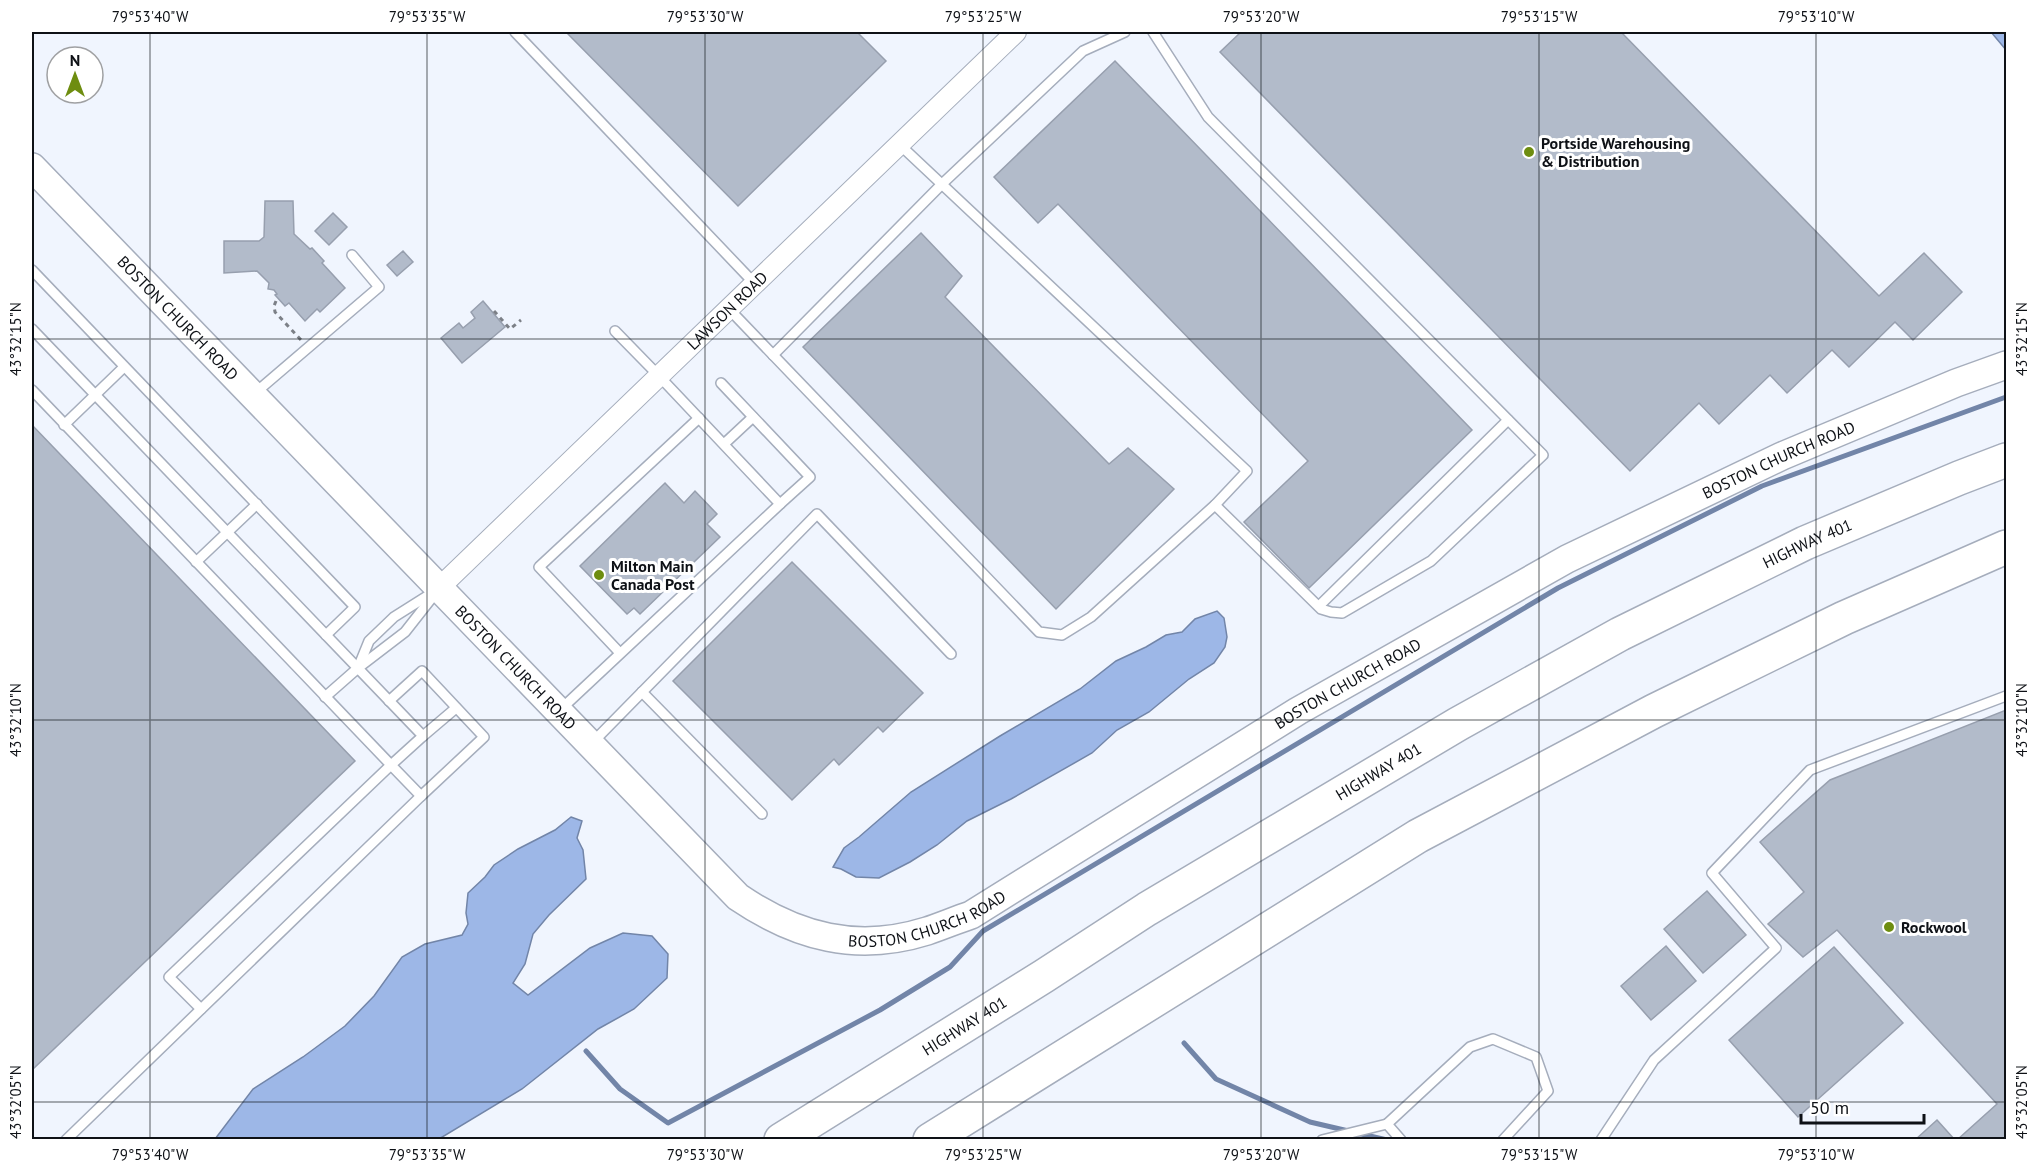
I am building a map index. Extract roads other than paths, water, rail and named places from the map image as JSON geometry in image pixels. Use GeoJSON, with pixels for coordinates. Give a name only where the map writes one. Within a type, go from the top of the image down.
{"type":"FeatureCollection","features":[{"type":"Feature","properties":{"kind":"highway","name":"HIGHWAY 401"},"geometry":{"type":"LineString","coordinates":[[781,1140],[1147,909],[1458,724],[1610,639],[1805,543],[2007,460]]}},
{"type":"Feature","properties":{"kind":"highway"},"geometry":{"type":"LineString","coordinates":[[930,1140],[1428,830],[1654,711],[1844,618],[2007,547]]}},
{"type":"Feature","properties":{"kind":"street","name":"LAWSON ROAD"},"geometry":{"type":"LineString","coordinates":[[439,588],[1016,32]]}},
{"type":"Feature","properties":{"kind":"street","name":"BOSTON CHURCH ROAD"},"geometry":{"type":"LineString","coordinates":[[32,167],[738,897],[764,915],[789,927],[817,936],[849,941],[889,939],[925,932],[970,915],[1298,711],[1567,559],[1782,456],[1956,383],[2007,365]]}},
{"type":"Feature","properties":{"kind":"lane"},"geometry":{"type":"LineString","coordinates":[[515,32],[755,284]]}},
{"type":"Feature","properties":{"kind":"lane"},"geometry":{"type":"LineString","coordinates":[[773,354],[942,184],[1083,51],[1125,32]]}},
{"type":"Feature","properties":{"kind":"lane"},"geometry":{"type":"LineString","coordinates":[[1153,32],[1208,117],[1543,455],[1431,561],[1342,613],[1331,612],[1318,606],[1215,505]]}},
{"type":"Feature","properties":{"kind":"lane"},"geometry":{"type":"LineString","coordinates":[[729,309],[1039,632],[1062,636],[1091,617],[1215,505],[1246,471],[899,144]]}},
{"type":"Feature","properties":{"kind":"lane"},"geometry":{"type":"LineString","coordinates":[[252,395],[379,287],[352,255]]}},
{"type":"Feature","properties":{"kind":"lane"},"geometry":{"type":"LineString","coordinates":[[32,270],[355,607],[326,635]]}},
{"type":"Feature","properties":{"kind":"lane"},"geometry":{"type":"LineString","coordinates":[[32,330],[423,736]]}},
{"type":"Feature","properties":{"kind":"lane"},"geometry":{"type":"LineString","coordinates":[[615,331],[780,504]]}},
{"type":"Feature","properties":{"kind":"lane"},"geometry":{"type":"LineString","coordinates":[[64,425],[124,367]]}},
{"type":"Feature","properties":{"kind":"lane"},"geometry":{"type":"LineString","coordinates":[[558,711],[810,477],[721,382]]}},
{"type":"Feature","properties":{"kind":"lane"},"geometry":{"type":"LineString","coordinates":[[32,390],[421,796]]}},
{"type":"Feature","properties":{"kind":"lane"},"geometry":{"type":"LineString","coordinates":[[724,444],[753,417]]}},
{"type":"Feature","properties":{"kind":"lane"},"geometry":{"type":"LineString","coordinates":[[621,653],[539,567],[699,418]]}},
{"type":"Feature","properties":{"kind":"lane"},"geometry":{"type":"LineString","coordinates":[[1318,606],[1508,420]]}},
{"type":"Feature","properties":{"kind":"lane"},"geometry":{"type":"LineString","coordinates":[[196,562],[257,504]]}},
{"type":"Feature","properties":{"kind":"lane"},"geometry":{"type":"LineString","coordinates":[[591,745],[816,514],[951,654]]}},
{"type":"Feature","properties":{"kind":"lane"},"geometry":{"type":"LineString","coordinates":[[358,668],[369,641],[394,616],[439,588]]}},
{"type":"Feature","properties":{"kind":"lane"},"geometry":{"type":"LineString","coordinates":[[326,697],[358,668],[405,632],[439,588]]}},
{"type":"Feature","properties":{"kind":"lane"},"geometry":{"type":"LineString","coordinates":[[66,1140],[421,796],[484,738],[422,671],[390,701]]}},
{"type":"Feature","properties":{"kind":"lane"},"geometry":{"type":"LineString","coordinates":[[642,692],[762,814]]}},
{"type":"Feature","properties":{"kind":"lane"},"geometry":{"type":"LineString","coordinates":[[1601,1140],[1654,1060],[1776,948],[1712,873],[1810,770],[2007,696]]}},
{"type":"Feature","properties":{"kind":"lane"},"geometry":{"type":"LineString","coordinates":[[201,1009],[169,977],[391,765],[456,708]]}},
{"type":"Feature","properties":{"kind":"lane"},"geometry":{"type":"LineString","coordinates":[[1322,1140],[1387,1124],[1470,1047],[1493,1039],[1536,1057],[1548,1091],[1503,1140]]}},
{"type":"Feature","properties":{"kind":"lane"},"geometry":{"type":"LineString","coordinates":[[1387,1124],[1401,1140]]}},
{"type":"Feature","properties":{"kind":"water"},"geometry":{"type":"Polygon","coordinates":[[[1991,32],[2006,32],[2006,50],[1991,32]]]}},
{"type":"Feature","properties":{"kind":"water"},"geometry":{"type":"Polygon","coordinates":[[[1217,611],[1224,618],[1227,637],[1225,647],[1214,663],[1189,679],[1149,712],[1117,730],[1092,753],[967,821],[937,845],[879,878],[856,877],[833,867],[844,848],[911,792],[1080,689],[1116,661],[1166,635],[1182,632],[1195,619],[1217,611]]]}},
{"type":"Feature","properties":{"kind":"water"},"geometry":{"type":"Polygon","coordinates":[[[571,817],[582,821],[577,838],[583,850],[586,879],[533,934],[525,964],[513,983],[528,995],[590,948],[623,933],[652,936],[668,954],[667,978],[634,1009],[598,1029],[522,1089],[439,1139],[215,1139],[253,1089],[303,1057],[345,1026],[374,996],[402,957],[425,944],[462,935],[468,924],[466,913],[468,893],[494,865],[518,849],[555,830],[571,817]]]}},
{"type":"Feature","properties":{"kind":"waterway"},"geometry":{"type":"LineString","coordinates":[[586,1051],[620,1089],[668,1123],[880,1010],[950,967],[983,931],[1558,588],[1762,486],[2006,397]]}},
{"type":"Feature","properties":{"kind":"waterway"},"geometry":{"type":"LineString","coordinates":[[1184,1043],[1216,1079],[1310,1122],[1387,1140]]}},
{"type":"Feature","properties":{"kind":"place","name":"Portside Warehousing & Distribution"},"geometry":{"type":"Point","coordinates":[1529,152]}},
{"type":"Feature","properties":{"kind":"place","name":"Milton Main Canada Post"},"geometry":{"type":"Point","coordinates":[599,575]}},
{"type":"Feature","properties":{"kind":"place","name":"Rockwool"},"geometry":{"type":"Point","coordinates":[1889,927]}}]}
